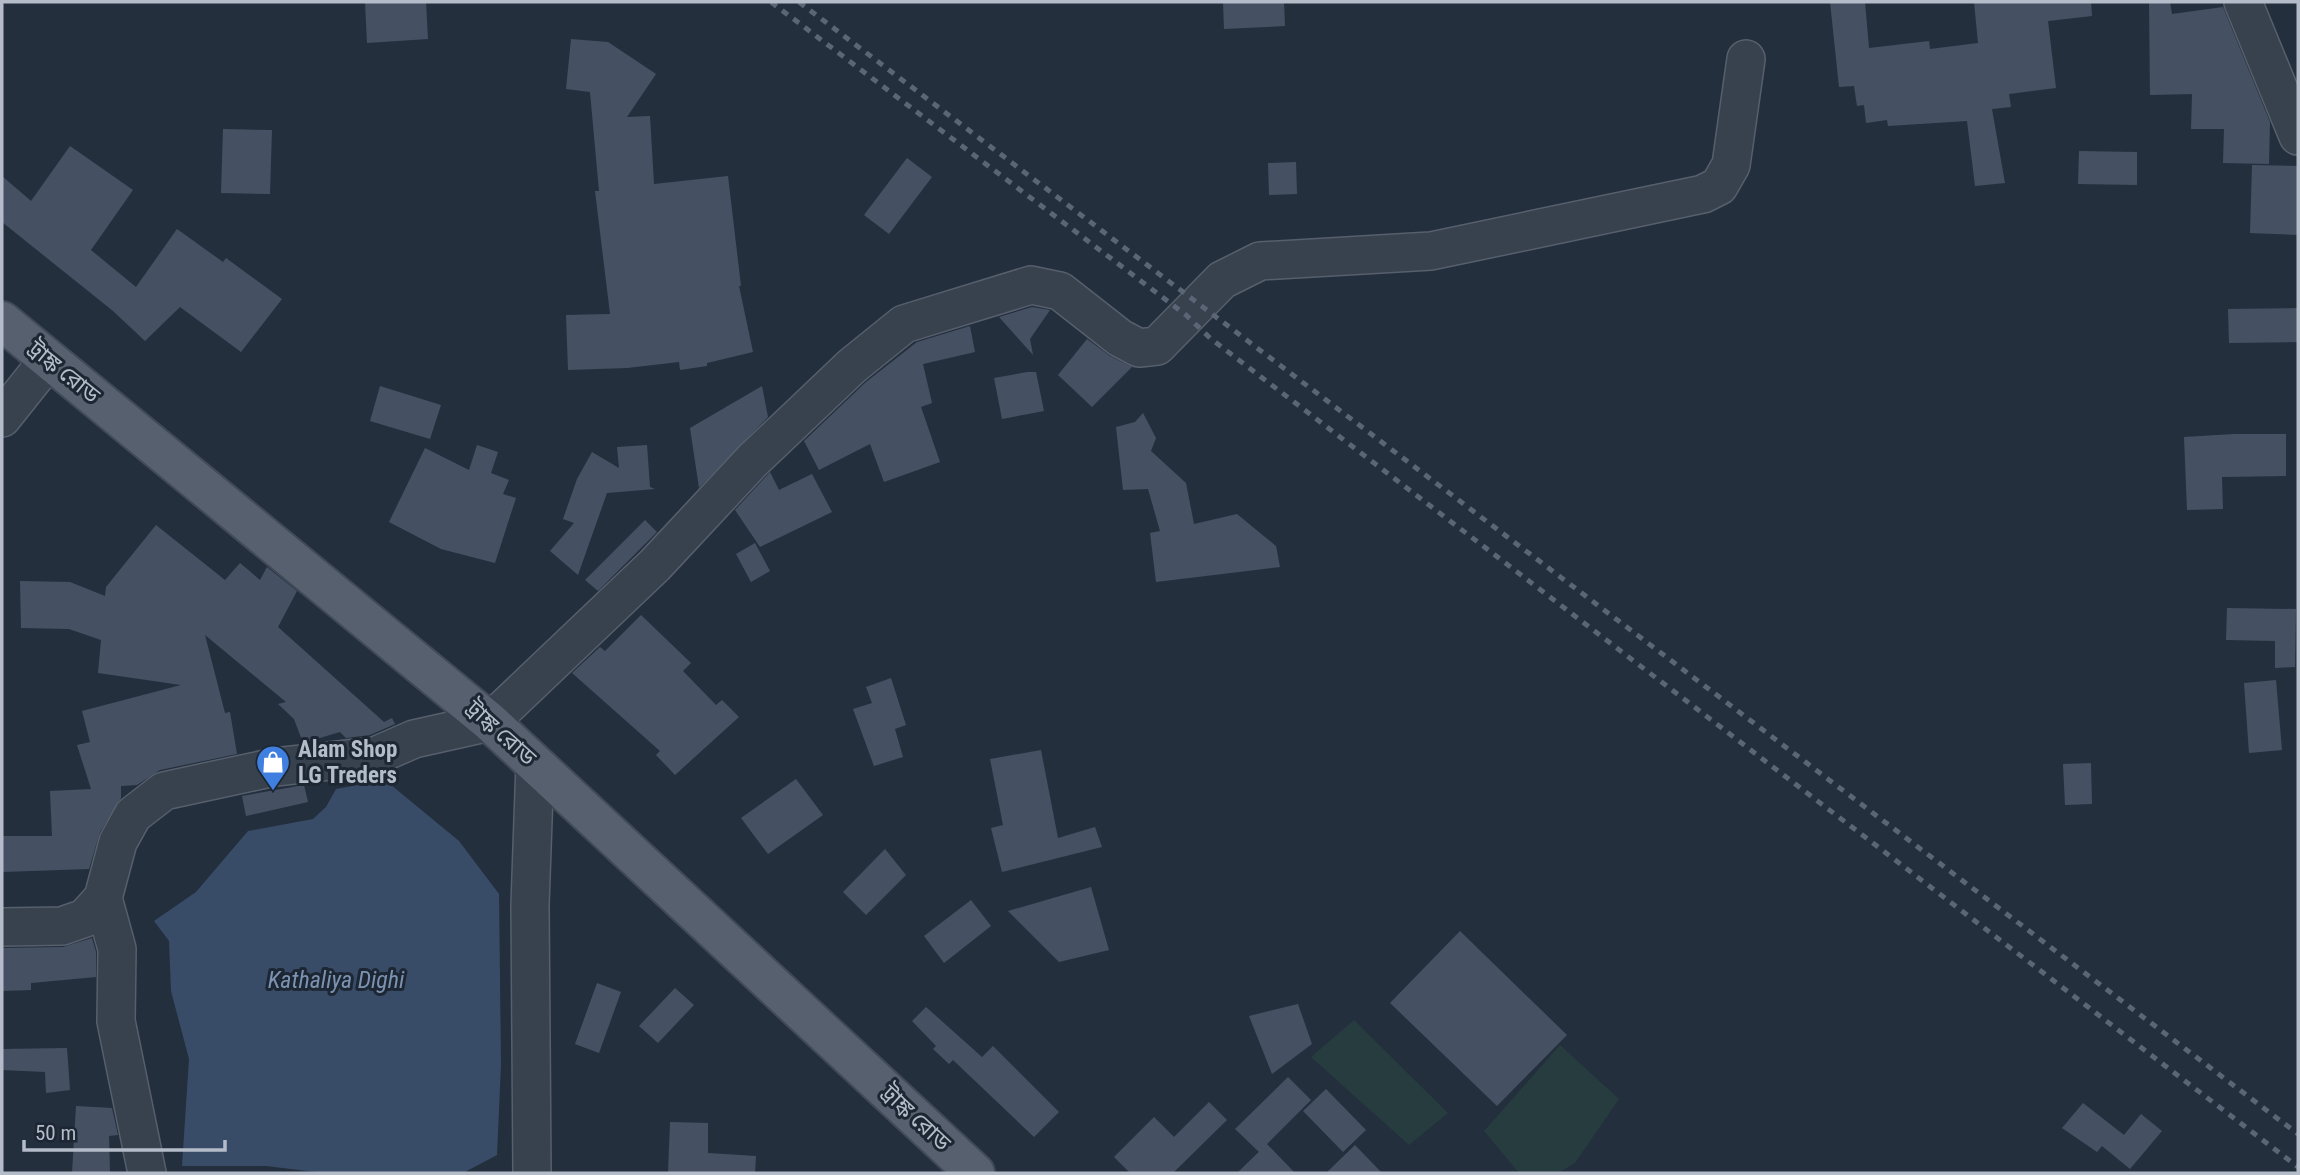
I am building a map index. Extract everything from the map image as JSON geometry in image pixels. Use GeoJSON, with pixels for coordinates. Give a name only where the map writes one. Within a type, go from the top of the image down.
{"type":"FeatureCollection","features":[{"type":"Feature","properties":{"kind":"main road","name":"ট্রাঙ্ক রোড"},"geometry":{"type":"LineString","coordinates":[[2,321],[490,722],[975,1173]]}},
{"type":"Feature","properties":{"kind":"street"},"geometry":{"type":"LineString","coordinates":[[2243,2],[2298,136]]}},
{"type":"Feature","properties":{"kind":"street"},"geometry":{"type":"LineString","coordinates":[[2,927],[62,926],[85,918],[103,898],[118,842],[133,815],[164,791],[275,767],[375,756],[414,739],[490,722],[655,565],[762,451],[852,366],[904,324],[1031,285],[1060,291],[1120,338],[1139,348],[1157,346],[1222,280],[1260,261],[1431,251],[1703,194],[1719,186],[1731,165],[1746,59]]}},
{"type":"Feature","properties":{"kind":"street"},"geometry":{"type":"LineString","coordinates":[[2,418],[48,359]]}},
{"type":"Feature","properties":{"kind":"street"},"geometry":{"type":"LineString","coordinates":[[532,1173],[530,905],[535,763]]}},
{"type":"Feature","properties":{"kind":"street"},"geometry":{"type":"LineString","coordinates":[[103,898],[117,949],[116,1021],[147,1173]]}},
{"type":"Feature","properties":{"kind":"green space"},"geometry":{"type":"Polygon","coordinates":[[[1354,1020],[1448,1113],[1409,1145],[1311,1057],[1354,1020]]]}},
{"type":"Feature","properties":{"kind":"green space"},"geometry":{"type":"Polygon","coordinates":[[[1560,1045],[1619,1099],[1575,1163],[1558,1173],[1519,1173],[1484,1131],[1560,1045]]]}},
{"type":"Feature","properties":{"kind":"water","name":"Kathaliya Dighi"},"geometry":{"type":"Polygon","coordinates":[[[385,780],[459,841],[499,894],[501,1065],[497,1155],[463,1173],[324,1173],[266,1166],[182,1166],[189,1059],[171,991],[169,941],[154,921],[196,892],[248,831],[313,819],[326,807],[336,789],[385,780]]]}},
{"type":"Feature","properties":{"kind":"building"},"geometry":{"type":"Polygon","coordinates":[[[365,2],[426,2],[428,39],[367,43],[365,2]]]}},
{"type":"Feature","properties":{"kind":"building"},"geometry":{"type":"Polygon","coordinates":[[[1223,2],[1284,2],[1285,26],[1224,29],[1223,2]]]}},
{"type":"Feature","properties":{"kind":"building"},"geometry":{"type":"Polygon","coordinates":[[[1830,2],[1865,2],[1869,48],[1929,41],[1930,49],[1978,43],[1974,2],[2091,2],[2092,16],[2048,21],[2056,88],[2009,94],[2011,107],[1992,109],[2005,183],[1975,186],[1967,121],[1888,126],[1887,120],[1866,123],[1864,105],[1857,106],[1854,86],[1839,87],[1830,2]]]}},
{"type":"Feature","properties":{"kind":"building"},"geometry":{"type":"Polygon","coordinates":[[[2149,2],[2170,2],[2172,14],[2223,7],[2270,122],[2269,164],[2223,163],[2224,129],[2191,129],[2192,94],[2150,95],[2149,2]]]}},
{"type":"Feature","properties":{"kind":"building"},"geometry":{"type":"Polygon","coordinates":[[[571,39],[608,42],[656,74],[627,117],[650,116],[654,184],[728,176],[739,286],[753,352],[707,363],[707,366],[680,370],[679,362],[627,368],[568,370],[566,315],[610,314],[595,191],[599,191],[590,92],[566,89],[571,39]]]}},
{"type":"Feature","properties":{"kind":"building"},"geometry":{"type":"Polygon","coordinates":[[[223,129],[272,130],[270,194],[221,193],[223,129]]]}},
{"type":"Feature","properties":{"kind":"building"},"geometry":{"type":"Polygon","coordinates":[[[70,146],[133,190],[91,250],[136,287],[177,229],[223,262],[226,258],[282,299],[241,352],[180,307],[145,341],[113,311],[2,222],[2,176],[31,201],[70,146]]]}},
{"type":"Feature","properties":{"kind":"building"},"geometry":{"type":"Polygon","coordinates":[[[2079,151],[2137,152],[2137,185],[2078,184],[2079,151]]]}},
{"type":"Feature","properties":{"kind":"building"},"geometry":{"type":"Polygon","coordinates":[[[907,158],[932,177],[889,234],[864,215],[907,158]]]}},
{"type":"Feature","properties":{"kind":"building"},"geometry":{"type":"Polygon","coordinates":[[[1296,162],[1297,194],[1269,195],[1268,163],[1296,162]]]}},
{"type":"Feature","properties":{"kind":"building"},"geometry":{"type":"Polygon","coordinates":[[[2252,165],[2298,166],[2298,235],[2250,233],[2252,165]]]}},
{"type":"Feature","properties":{"kind":"building"},"geometry":{"type":"Polygon","coordinates":[[[1032,307],[1050,310],[1030,339],[1033,355],[999,317],[1032,307]]]}},
{"type":"Feature","properties":{"kind":"building"},"geometry":{"type":"Polygon","coordinates":[[[2298,308],[2298,342],[2229,343],[2228,309],[2298,308]]]}},
{"type":"Feature","properties":{"kind":"building"},"geometry":{"type":"Polygon","coordinates":[[[970,326],[975,352],[923,364],[932,403],[921,407],[940,462],[884,482],[870,444],[819,470],[804,441],[866,382],[917,342],[970,326]]]}},
{"type":"Feature","properties":{"kind":"building"},"geometry":{"type":"Polygon","coordinates":[[[1087,339],[1110,356],[1132,367],[1092,407],[1058,375],[1087,339]]]}},
{"type":"Feature","properties":{"kind":"building"},"geometry":{"type":"Polygon","coordinates":[[[1036,372],[1044,411],[1002,419],[994,378],[1036,372]]]}},
{"type":"Feature","properties":{"kind":"building"},"geometry":{"type":"Polygon","coordinates":[[[380,386],[441,405],[430,439],[370,421],[380,386]]]}},
{"type":"Feature","properties":{"kind":"building"},"geometry":{"type":"Polygon","coordinates":[[[762,386],[768,417],[699,488],[690,428],[762,386]]]}},
{"type":"Feature","properties":{"kind":"building"},"geometry":{"type":"Polygon","coordinates":[[[1143,413],[1156,438],[1151,451],[1186,483],[1194,524],[1237,514],[1276,546],[1280,567],[1156,582],[1150,533],[1160,531],[1148,489],[1123,490],[1116,427],[1135,422],[1143,413]]]}},
{"type":"Feature","properties":{"kind":"building"},"geometry":{"type":"Polygon","coordinates":[[[2286,434],[2286,476],[2222,477],[2223,509],[2187,510],[2184,437],[2286,434]]]}},
{"type":"Feature","properties":{"kind":"building"},"geometry":{"type":"Polygon","coordinates":[[[477,445],[498,452],[491,473],[509,480],[503,494],[516,498],[495,563],[441,549],[389,522],[425,448],[469,470],[477,445]]]}},
{"type":"Feature","properties":{"kind":"building"},"geometry":{"type":"Polygon","coordinates":[[[647,445],[650,487],[655,489],[607,493],[578,575],[550,551],[574,523],[563,519],[577,479],[592,452],[619,468],[617,447],[647,445]]]}},
{"type":"Feature","properties":{"kind":"building"},"geometry":{"type":"Polygon","coordinates":[[[770,472],[779,490],[812,474],[832,512],[760,547],[735,510],[770,472]]]}},
{"type":"Feature","properties":{"kind":"building"},"geometry":{"type":"Polygon","coordinates":[[[645,520],[657,532],[598,591],[585,580],[645,520]]]}},
{"type":"Feature","properties":{"kind":"building"},"geometry":{"type":"Polygon","coordinates":[[[156,525],[225,580],[240,563],[260,580],[267,567],[297,591],[278,627],[384,722],[392,718],[395,724],[370,735],[346,738],[340,732],[303,743],[294,719],[278,704],[286,702],[205,635],[225,713],[230,712],[237,754],[160,770],[137,785],[121,786],[121,798],[100,832],[89,869],[2,872],[2,836],[52,836],[50,791],[91,789],[77,745],[90,742],[82,711],[181,685],[98,673],[101,640],[69,629],[21,628],[20,581],[70,582],[105,596],[106,587],[156,525]]]}},
{"type":"Feature","properties":{"kind":"building"},"geometry":{"type":"Polygon","coordinates":[[[755,543],[770,571],[751,582],[736,554],[755,543]]]}},
{"type":"Feature","properties":{"kind":"building"},"geometry":{"type":"Polygon","coordinates":[[[2227,608],[2296,609],[2295,667],[2275,668],[2275,641],[2226,640],[2227,608]]]}},
{"type":"Feature","properties":{"kind":"building"},"geometry":{"type":"Polygon","coordinates":[[[641,615],[691,663],[683,671],[716,705],[722,700],[739,717],[675,775],[656,755],[660,751],[572,673],[600,647],[605,651],[641,615]]]}},
{"type":"Feature","properties":{"kind":"building"},"geometry":{"type":"Polygon","coordinates":[[[891,678],[906,725],[895,729],[903,757],[874,766],[853,709],[872,703],[866,687],[891,678]]]}},
{"type":"Feature","properties":{"kind":"building"},"geometry":{"type":"Polygon","coordinates":[[[2276,680],[2282,750],[2249,753],[2244,683],[2276,680]]]}},
{"type":"Feature","properties":{"kind":"building"},"geometry":{"type":"Polygon","coordinates":[[[1041,750],[1058,838],[1095,827],[1102,847],[1002,872],[991,828],[1003,825],[990,759],[1041,750]]]}},
{"type":"Feature","properties":{"kind":"building"},"geometry":{"type":"Polygon","coordinates":[[[2091,763],[2092,804],[2065,805],[2063,764],[2091,763]]]}},
{"type":"Feature","properties":{"kind":"building"},"geometry":{"type":"Polygon","coordinates":[[[796,779],[823,815],[768,854],[741,818],[796,779]]]}},
{"type":"Feature","properties":{"kind":"building"},"geometry":{"type":"Polygon","coordinates":[[[304,785],[308,802],[246,816],[242,796],[304,785]]]}},
{"type":"Feature","properties":{"kind":"building"},"geometry":{"type":"Polygon","coordinates":[[[885,849],[906,875],[866,915],[843,892],[885,849]]]}},
{"type":"Feature","properties":{"kind":"building"},"geometry":{"type":"Polygon","coordinates":[[[1091,887],[1109,950],[1059,962],[1008,911],[1091,887]]]}},
{"type":"Feature","properties":{"kind":"building"},"geometry":{"type":"Polygon","coordinates":[[[971,900],[991,926],[944,963],[924,936],[971,900]]]}},
{"type":"Feature","properties":{"kind":"building"},"geometry":{"type":"Polygon","coordinates":[[[1460,931],[1567,1035],[1497,1106],[1390,1003],[1460,931]]]}},
{"type":"Feature","properties":{"kind":"building"},"geometry":{"type":"Polygon","coordinates":[[[92,938],[96,952],[96,977],[31,983],[31,990],[2,991],[2,948],[63,947],[92,938]]]}},
{"type":"Feature","properties":{"kind":"building"},"geometry":{"type":"Polygon","coordinates":[[[597,983],[621,992],[599,1053],[575,1044],[597,983]]]}},
{"type":"Feature","properties":{"kind":"building"},"geometry":{"type":"Polygon","coordinates":[[[675,988],[694,1005],[658,1043],[639,1026],[675,988]]]}},
{"type":"Feature","properties":{"kind":"building"},"geometry":{"type":"Polygon","coordinates":[[[1298,1004],[1312,1044],[1272,1074],[1249,1016],[1298,1004]]]}},
{"type":"Feature","properties":{"kind":"building"},"geometry":{"type":"Polygon","coordinates":[[[926,1007],[982,1057],[993,1046],[1059,1112],[1034,1137],[953,1060],[949,1064],[933,1049],[936,1046],[912,1021],[926,1007]]]}},
{"type":"Feature","properties":{"kind":"building"},"geometry":{"type":"Polygon","coordinates":[[[67,1048],[70,1090],[46,1093],[45,1072],[2,1070],[2,1049],[67,1048]]]}},
{"type":"Feature","properties":{"kind":"building"},"geometry":{"type":"Polygon","coordinates":[[[1288,1077],[1311,1100],[1259,1152],[1235,1129],[1288,1077]]]}},
{"type":"Feature","properties":{"kind":"building"},"geometry":{"type":"Polygon","coordinates":[[[1326,1089],[1366,1130],[1343,1152],[1303,1111],[1326,1089]]]}},
{"type":"Feature","properties":{"kind":"building"},"geometry":{"type":"Polygon","coordinates":[[[1209,1102],[1227,1120],[1173,1173],[1130,1173],[1114,1157],[1154,1117],[1174,1137],[1209,1102]]]}},
{"type":"Feature","properties":{"kind":"building"},"geometry":{"type":"Polygon","coordinates":[[[2083,1103],[2124,1135],[2141,1114],[2162,1131],[2130,1169],[2102,1146],[2097,1152],[2062,1128],[2083,1103]]]}},
{"type":"Feature","properties":{"kind":"building"},"geometry":{"type":"Polygon","coordinates":[[[76,1106],[112,1108],[118,1135],[109,1136],[110,1173],[72,1173],[76,1106]]]}},
{"type":"Feature","properties":{"kind":"building"},"geometry":{"type":"Polygon","coordinates":[[[670,1122],[708,1123],[708,1153],[756,1156],[755,1173],[668,1173],[670,1122]]]}},
{"type":"Feature","properties":{"kind":"building"},"geometry":{"type":"Polygon","coordinates":[[[1267,1144],[1295,1173],[1237,1173],[1267,1144]]]}},
{"type":"Feature","properties":{"kind":"building"},"geometry":{"type":"Polygon","coordinates":[[[1355,1145],[1382,1173],[1326,1173],[1355,1145]]]}},
{"type":"Feature","properties":{"kind":"railway"},"geometry":{"type":"LineString","coordinates":[[771,2],[1186,315],[1210,338],[2298,1167]]}},
{"type":"Feature","properties":{"kind":"railway"},"geometry":{"type":"LineString","coordinates":[[799,2],[2298,1134]]}},
{"type":"Feature","properties":{"kind":"place","name":"Alam Shop LG Treders"},"geometry":{"type":"Point","coordinates":[273,792]}}]}
